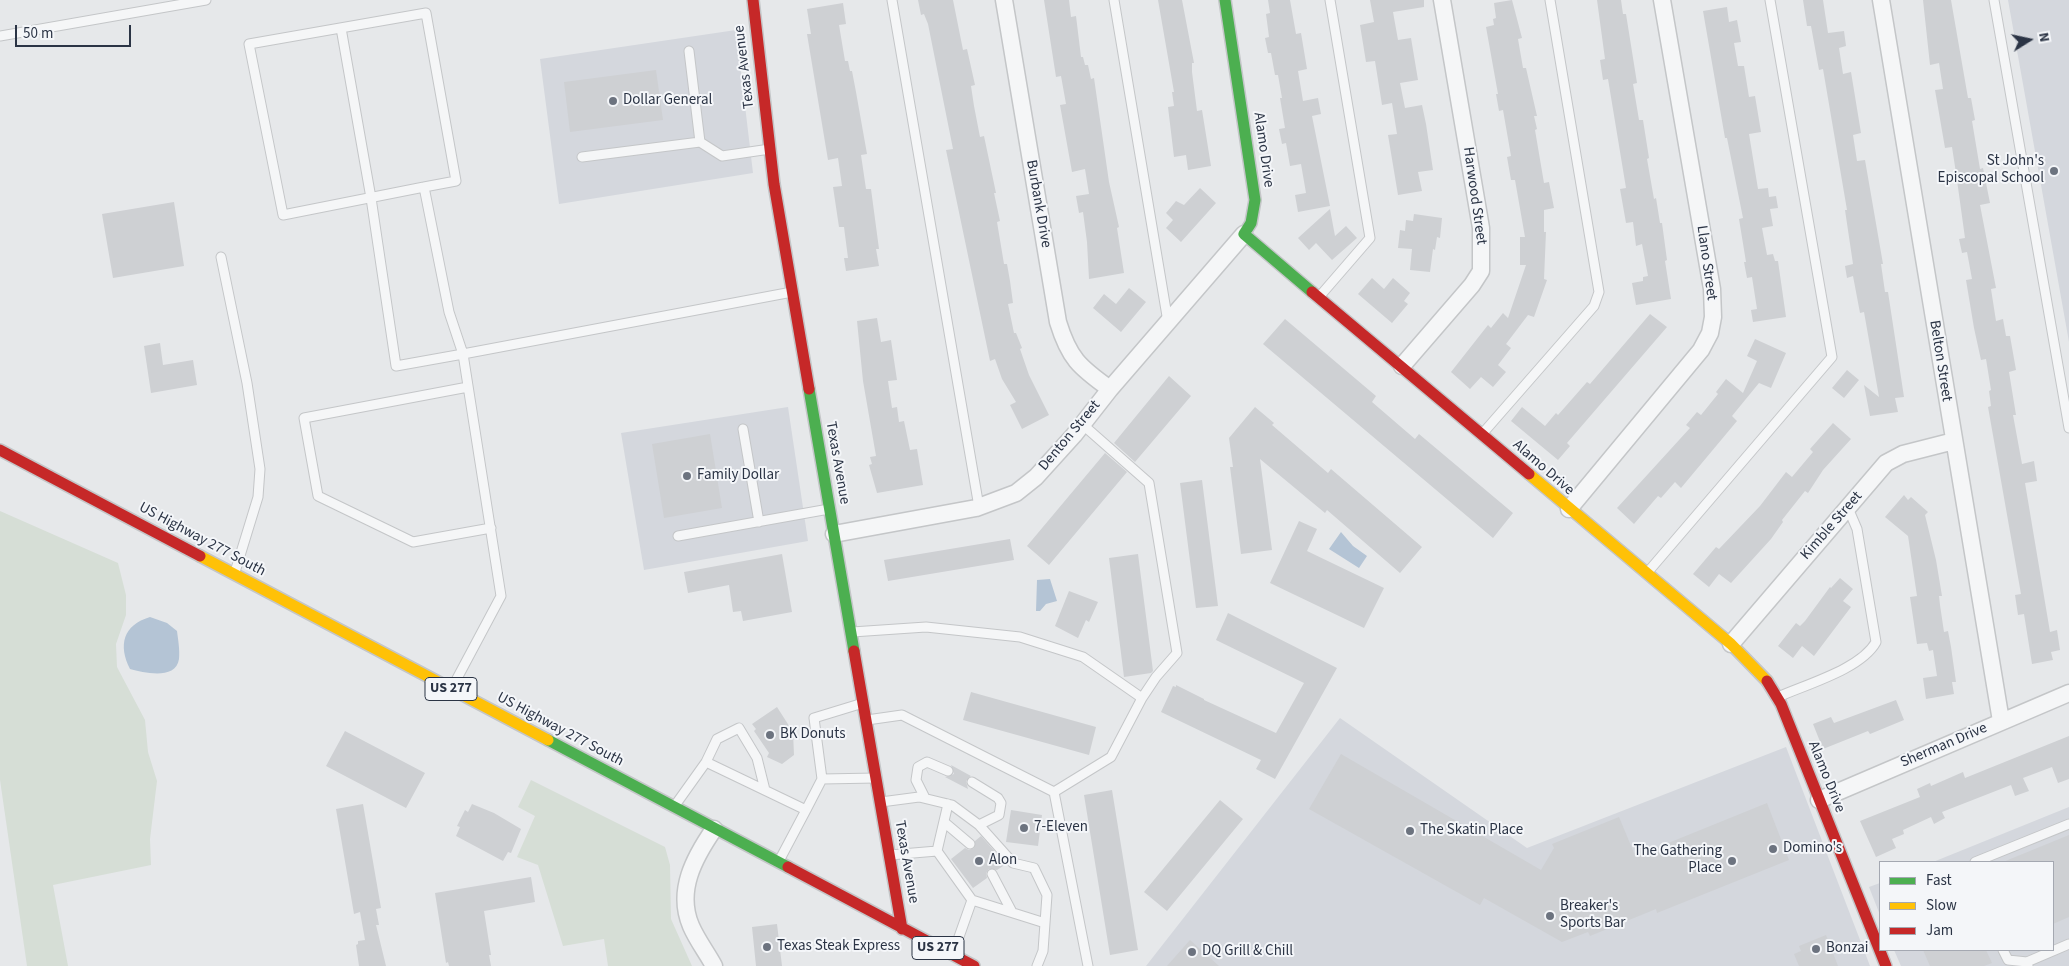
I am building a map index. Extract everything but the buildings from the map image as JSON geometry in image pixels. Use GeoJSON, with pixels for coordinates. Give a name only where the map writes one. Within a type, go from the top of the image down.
{"type":"FeatureCollection","features":[{"type":"Feature","properties":{"kind":"main road","name":"Texas Avenue"},"geometry":{"type":"LineString","coordinates":[[753,0],[770,149],[792,292],[902,929]]}},
{"type":"Feature","properties":{"kind":"main road","name":"Alamo Drive"},"geometry":{"type":"LineString","coordinates":[[1225,0],[1255,200],[1251,223],[1244,234],[1731,644],[1769,683],[1777,697],[1877,934]]}},
{"type":"Feature","properties":{"kind":"main road","name":"US Highway 277 South"},"geometry":{"type":"LineString","coordinates":[[0,450],[778,864],[974,966]]}},
{"type":"Feature","properties":{"kind":"main road","name":"Alamo Drive"},"geometry":{"type":"LineString","coordinates":[[1882,951],[1886,966]]}},
{"type":"Feature","properties":{"kind":"street","name":"Burbank Drive"},"geometry":{"type":"LineString","coordinates":[[1004,0],[1058,322],[1066,347],[1083,370],[1110,389]]}},
{"type":"Feature","properties":{"kind":"street","name":"Harwood Street"},"geometry":{"type":"LineString","coordinates":[[1402,366],[1472,285],[1481,271],[1481,228],[1442,0]]}},
{"type":"Feature","properties":{"kind":"street","name":"Llano Street"},"geometry":{"type":"LineString","coordinates":[[1569,509],[1692,363],[1710,333],[1713,317],[1712,289],[1662,0]]}},
{"type":"Feature","properties":{"kind":"street","name":"Belton Street"},"geometry":{"type":"LineString","coordinates":[[1881,0],[2001,721]]}},
{"type":"Feature","properties":{"kind":"street","name":"Denton Street"},"geometry":{"type":"LineString","coordinates":[[834,534],[979,508],[1016,493],[1036,477],[1244,234]]}},
{"type":"Feature","properties":{"kind":"street","name":"Kimble Street"},"geometry":{"type":"LineString","coordinates":[[1731,644],[1886,463],[1903,454],[1954,441]]}},
{"type":"Feature","properties":{"kind":"street","name":"Sherman Drive"},"geometry":{"type":"LineString","coordinates":[[1819,800],[2069,693]]}},
{"type":"Feature","properties":{"kind":"street"},"geometry":{"type":"LineString","coordinates":[[714,829],[699,850],[690,871],[685,898],[690,925],[714,966]]}},
{"type":"Feature","properties":{"kind":"lane"},"geometry":{"type":"LineString","coordinates":[[0,36],[206,0]]}},
{"type":"Feature","properties":{"kind":"lane"},"geometry":{"type":"LineString","coordinates":[[892,0],[979,508]]}},
{"type":"Feature","properties":{"kind":"lane"},"geometry":{"type":"LineString","coordinates":[[1114,0],[1168,322]]}},
{"type":"Feature","properties":{"kind":"lane"},"geometry":{"type":"LineString","coordinates":[[1319,297],[1370,238],[1330,0]]}},
{"type":"Feature","properties":{"kind":"lane"},"geometry":{"type":"LineString","coordinates":[[1482,435],[1594,306],[1599,292],[1550,0]]}},
{"type":"Feature","properties":{"kind":"lane"},"geometry":{"type":"LineString","coordinates":[[1646,574],[1832,357],[1770,0]]}},
{"type":"Feature","properties":{"kind":"lane"},"geometry":{"type":"LineString","coordinates":[[1994,0],[2069,428]]}},
{"type":"Feature","properties":{"kind":"lane"},"geometry":{"type":"LineString","coordinates":[[426,13],[456,181],[424,187],[283,215],[249,44],[426,13]]}},
{"type":"Feature","properties":{"kind":"lane"},"geometry":{"type":"LineString","coordinates":[[341,28],[371,198],[396,366],[792,292]]}},
{"type":"Feature","properties":{"kind":"lane"},"geometry":{"type":"LineString","coordinates":[[689,51],[700,142]]}},
{"type":"Feature","properties":{"kind":"lane"},"geometry":{"type":"LineString","coordinates":[[582,157],[700,142],[722,156],[770,149]]}},
{"type":"Feature","properties":{"kind":"lane"},"geometry":{"type":"LineString","coordinates":[[424,187],[449,312],[463,354],[501,596],[452,690]]}},
{"type":"Feature","properties":{"kind":"lane"},"geometry":{"type":"LineString","coordinates":[[221,257],[247,383],[260,469],[258,497],[234,574]]}},
{"type":"Feature","properties":{"kind":"lane"},"geometry":{"type":"LineString","coordinates":[[468,387],[304,418],[318,496],[413,542],[491,528]]}},
{"type":"Feature","properties":{"kind":"lane"},"geometry":{"type":"LineString","coordinates":[[1054,792],[1111,758],[1142,698],[1156,677],[1177,653],[1149,483],[1082,424]]}},
{"type":"Feature","properties":{"kind":"lane"},"geometry":{"type":"LineString","coordinates":[[743,429],[759,522]]}},
{"type":"Feature","properties":{"kind":"lane"},"geometry":{"type":"LineString","coordinates":[[1777,697],[1858,662],[1871,652],[1876,642],[1857,529],[1848,508]]}},
{"type":"Feature","properties":{"kind":"lane"},"geometry":{"type":"LineString","coordinates":[[678,536],[829,509]]}},
{"type":"Feature","properties":{"kind":"lane"},"geometry":{"type":"LineString","coordinates":[[852,632],[926,627],[1020,637],[1083,657],[1142,698]]}},
{"type":"Feature","properties":{"kind":"lane"},"geometry":{"type":"LineString","coordinates":[[778,864],[822,779],[814,718],[864,703]]}},
{"type":"Feature","properties":{"kind":"lane"},"geometry":{"type":"LineString","coordinates":[[866,720],[902,715],[1054,792]]}},
{"type":"Feature","properties":{"kind":"lane"},"geometry":{"type":"LineString","coordinates":[[673,808],[706,762],[717,739],[739,728],[757,758],[765,790]]}},
{"type":"Feature","properties":{"kind":"lane"},"geometry":{"type":"LineString","coordinates":[[706,762],[806,810]]}},
{"type":"Feature","properties":{"kind":"lane"},"geometry":{"type":"LineString","coordinates":[[925,798],[916,780],[918,767],[927,762],[948,771]]}},
{"type":"Feature","properties":{"kind":"lane"},"geometry":{"type":"LineString","coordinates":[[822,779],[876,778]]}},
{"type":"Feature","properties":{"kind":"lane"},"geometry":{"type":"LineString","coordinates":[[972,782],[998,798],[1001,803],[999,815],[979,825]]}},
{"type":"Feature","properties":{"kind":"lane"},"geometry":{"type":"LineString","coordinates":[[1054,792],[1088,966]]}},
{"type":"Feature","properties":{"kind":"lane"},"geometry":{"type":"LineString","coordinates":[[880,802],[918,797],[948,804],[979,825],[1013,863],[1034,868],[1047,895],[1043,951],[1037,966]]}},
{"type":"Feature","properties":{"kind":"lane"},"geometry":{"type":"LineString","coordinates":[[948,804],[937,852],[972,900],[1045,922]]}},
{"type":"Feature","properties":{"kind":"lane"},"geometry":{"type":"LineString","coordinates":[[944,822],[970,844]]}},
{"type":"Feature","properties":{"kind":"lane"},"geometry":{"type":"LineString","coordinates":[[1977,861],[2069,824]]}},
{"type":"Feature","properties":{"kind":"lane"},"geometry":{"type":"LineString","coordinates":[[890,855],[937,852]]}},
{"type":"Feature","properties":{"kind":"lane"},"geometry":{"type":"LineString","coordinates":[[992,874],[1012,912]]}},
{"type":"Feature","properties":{"kind":"lane"},"geometry":{"type":"LineString","coordinates":[[952,955],[972,900]]}},
{"type":"Feature","properties":{"kind":"lane"},"geometry":{"type":"LineString","coordinates":[[2004,951],[2008,960],[2027,964],[2069,944]]}},
{"type":"Feature","properties":{"kind":"shaded area","name":"St John's Episcopal School"},"geometry":{"type":"Polygon","coordinates":[[[2008,0],[2069,0],[2069,342],[2008,0]]]}},
{"type":"Feature","properties":{"kind":"shaded area"},"geometry":{"type":"Polygon","coordinates":[[[736,30],[753,173],[559,204],[540,59],[736,30]]]}},
{"type":"Feature","properties":{"kind":"shaded area"},"geometry":{"type":"Polygon","coordinates":[[[788,407],[808,541],[644,570],[621,433],[788,407]]]}},
{"type":"Feature","properties":{"kind":"shaded area"},"geometry":{"type":"Polygon","coordinates":[[[0,511],[118,563],[126,595],[126,615],[116,644],[117,667],[145,720],[148,752],[157,781],[150,839],[151,865],[53,885],[68,966],[27,966],[0,780],[0,511]]]}},
{"type":"Feature","properties":{"kind":"shaded area"},"geometry":{"type":"Polygon","coordinates":[[[1340,718],[1527,848],[1786,747],[1870,966],[1146,966],[1340,718]]]}},
{"type":"Feature","properties":{"kind":"shaded area"},"geometry":{"type":"Polygon","coordinates":[[[531,780],[665,847],[670,865],[671,919],[692,966],[608,966],[604,939],[563,946],[538,865],[517,857],[535,816],[518,807],[531,780]]]}},
{"type":"Feature","properties":{"kind":"shaded area"},"geometry":{"type":"Polygon","coordinates":[[[2069,807],[2069,966],[1901,966],[1894,951],[2054,951],[2054,861],[1935,861],[2069,807]]]}},
{"type":"Feature","properties":{"kind":"shaded area"},"geometry":{"type":"Polygon","coordinates":[[[1879,883],[1879,912],[1869,887],[1879,883]]]}},
{"type":"Feature","properties":{"kind":"water"},"geometry":{"type":"Polygon","coordinates":[[[1341,532],[1353,546],[1367,556],[1359,568],[1329,549],[1341,532]]]}},
{"type":"Feature","properties":{"kind":"water"},"geometry":{"type":"Polygon","coordinates":[[[1050,579],[1057,601],[1046,604],[1040,611],[1036,611],[1037,580],[1050,579]]]}},
{"type":"Feature","properties":{"kind":"water"},"geometry":{"type":"Polygon","coordinates":[[[150,617],[167,623],[177,631],[179,659],[177,666],[172,670],[151,673],[130,669],[126,660],[124,652],[125,637],[134,625],[150,617]]]}},
{"type":"Feature","properties":{"kind":"traffic: fast"},"geometry":{"type":"LineString","coordinates":[[1225,0],[1255,200],[1251,223],[1244,234],[1312,292]]}},
{"type":"Feature","properties":{"kind":"traffic: fast"},"geometry":{"type":"LineString","coordinates":[[809,389],[854,651]]}},
{"type":"Feature","properties":{"kind":"traffic: fast"},"geometry":{"type":"LineString","coordinates":[[548,740],[788,867]]}},
{"type":"Feature","properties":{"kind":"traffic: slow"},"geometry":{"type":"LineString","coordinates":[[1529,474],[1731,644],[1767,681]]}},
{"type":"Feature","properties":{"kind":"traffic: slow"},"geometry":{"type":"LineString","coordinates":[[200,556],[548,740]]}},
{"type":"Feature","properties":{"kind":"traffic: jam"},"geometry":{"type":"LineString","coordinates":[[753,0],[774,184],[809,389]]}},
{"type":"Feature","properties":{"kind":"traffic: jam"},"geometry":{"type":"LineString","coordinates":[[1312,292],[1529,474]]}},
{"type":"Feature","properties":{"kind":"traffic: jam"},"geometry":{"type":"LineString","coordinates":[[0,450],[200,556]]}},
{"type":"Feature","properties":{"kind":"traffic: jam"},"geometry":{"type":"LineString","coordinates":[[854,651],[902,929]]}},
{"type":"Feature","properties":{"kind":"traffic: jam"},"geometry":{"type":"LineString","coordinates":[[1767,681],[1781,704],[1879,949]]}},
{"type":"Feature","properties":{"kind":"traffic: jam"},"geometry":{"type":"LineString","coordinates":[[788,867],[974,966]]}},
{"type":"Feature","properties":{"kind":"traffic: jam"},"geometry":{"type":"LineString","coordinates":[[1880,951],[1886,966]]}},
{"type":"Feature","properties":{"kind":"place","name":"Dollar General"},"geometry":{"type":"Point","coordinates":[613,101]}},
{"type":"Feature","properties":{"kind":"place","name":"St John's Episcopal School"},"geometry":{"type":"Point","coordinates":[2054,171]}},
{"type":"Feature","properties":{"kind":"place","name":"Family Dollar"},"geometry":{"type":"Point","coordinates":[687,476]}},
{"type":"Feature","properties":{"kind":"place","name":"BK Donuts"},"geometry":{"type":"Point","coordinates":[770,735]}},
{"type":"Feature","properties":{"kind":"place","name":"7-Eleven"},"geometry":{"type":"Point","coordinates":[1024,828]}},
{"type":"Feature","properties":{"kind":"place","name":"The Skatin Place"},"geometry":{"type":"Point","coordinates":[1410,831]}},
{"type":"Feature","properties":{"kind":"place","name":"Domino's"},"geometry":{"type":"Point","coordinates":[1773,849]}},
{"type":"Feature","properties":{"kind":"place","name":"Alon"},"geometry":{"type":"Point","coordinates":[979,861]}},
{"type":"Feature","properties":{"kind":"place","name":"The Gathering Place"},"geometry":{"type":"Point","coordinates":[1732,861]}},
{"type":"Feature","properties":{"kind":"place","name":"Breaker's Sports Bar"},"geometry":{"type":"Point","coordinates":[1550,916]}},
{"type":"Feature","properties":{"kind":"place","name":"Texas Steak Express"},"geometry":{"type":"Point","coordinates":[767,947]}},
{"type":"Feature","properties":{"kind":"place","name":"Bonzai"},"geometry":{"type":"Point","coordinates":[1816,949]}},
{"type":"Feature","properties":{"kind":"place","name":"DQ Grill & Chill"},"geometry":{"type":"Point","coordinates":[1192,952]}}]}
